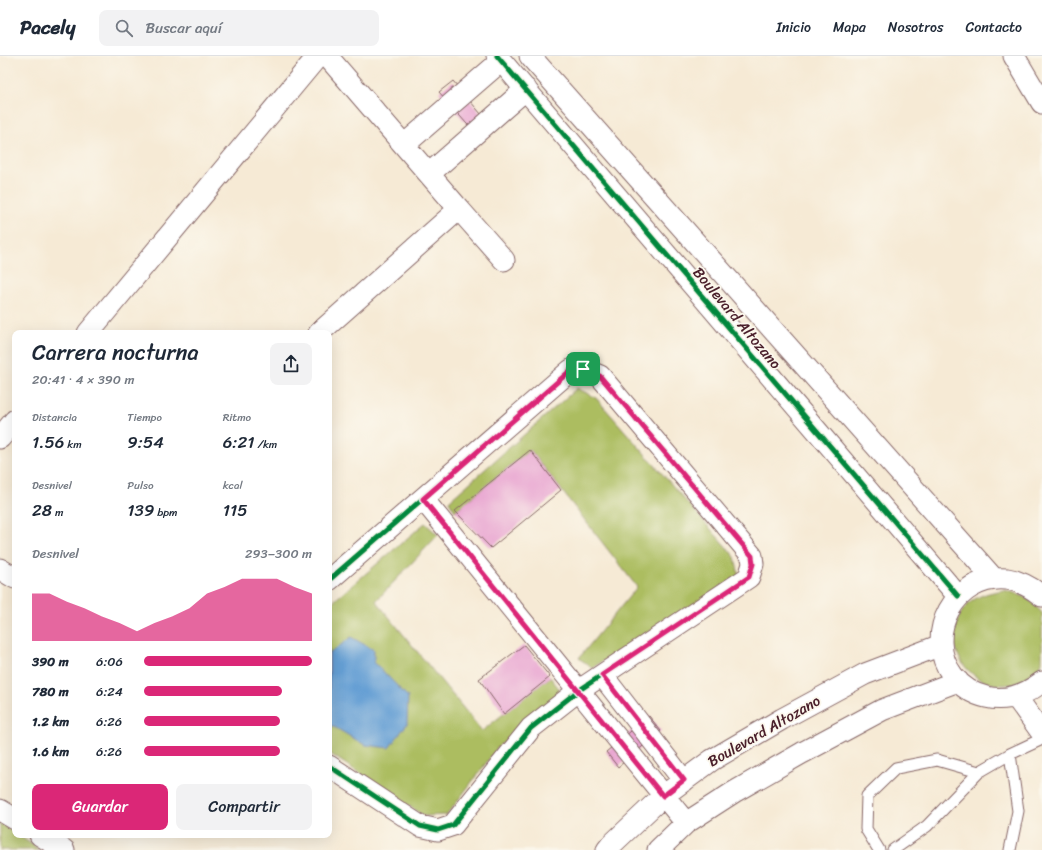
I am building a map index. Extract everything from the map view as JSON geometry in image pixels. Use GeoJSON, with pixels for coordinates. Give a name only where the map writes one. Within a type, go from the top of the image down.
{"type":"FeatureCollection","features":[{"type":"Feature","properties":{"kind":"street"},"geometry":{"type":"LineString","coordinates":[[90,330],[318,56]]}},
{"type":"Feature","properties":{"kind":"street"},"geometry":{"type":"LineString","coordinates":[[327,56],[504,260]]}},
{"type":"Feature","properties":{"kind":"street","name":"Boulevard Altozano"},"geometry":{"type":"LineString","coordinates":[[530,56],[994,579]]}},
{"type":"Feature","properties":{"kind":"street"},"geometry":{"type":"LineString","coordinates":[[1014,56],[1042,103]]}},
{"type":"Feature","properties":{"kind":"street"},"geometry":{"type":"LineString","coordinates":[[404,145],[499,58]]}},
{"type":"Feature","properties":{"kind":"street","name":"Boulevard Altozano"},"geometry":{"type":"LineString","coordinates":[[499,58],[958,596]]}},
{"type":"Feature","properties":{"kind":"street"},"geometry":{"type":"LineString","coordinates":[[429,174],[526,89]]}},
{"type":"Feature","properties":{"kind":"street"},"geometry":{"type":"LineString","coordinates":[[322,330],[459,209]]}},
{"type":"Feature","properties":{"kind":"street"},"geometry":{"type":"LineString","coordinates":[[332,577],[571,370],[583,369],[600,376],[752,556],[753,564],[749,577],[578,691],[531,728],[453,825],[438,830],[420,826],[332,768]]}},
{"type":"Feature","properties":{"kind":"street"},"geometry":{"type":"LineString","coordinates":[[0,438],[12,424]]}},
{"type":"Feature","properties":{"kind":"street"},"geometry":{"type":"LineString","coordinates":[[423,499],[686,823]]}},
{"type":"Feature","properties":{"kind":"street"},"geometry":{"type":"LineString","coordinates":[[0,569],[12,576]]}},
{"type":"Feature","properties":{"kind":"street"},"geometry":{"type":"LineString","coordinates":[[1039,589],[1007,579],[994,579],[981,582],[969,588],[958,596],[944,619],[941,632],[941,646],[949,671],[968,690],[980,696],[993,699],[1016,697],[1032,690],[1042,682]]}},
{"type":"Feature","properties":{"kind":"street","name":"Boulevard Altozano"},"geometry":{"type":"LineString","coordinates":[[607,850],[663,796],[712,760],[782,719],[865,674],[941,646]]}},
{"type":"Feature","properties":{"kind":"street"},"geometry":{"type":"LineString","coordinates":[[602,675],[684,780]]}},
{"type":"Feature","properties":{"kind":"street"},"geometry":{"type":"LineString","coordinates":[[658,850],[686,823],[734,792],[802,753],[882,710],[958,681]]}},
{"type":"Feature","properties":{"kind":"street"},"geometry":{"type":"LineString","coordinates":[[1016,697],[1042,733]]}},
{"type":"Feature","properties":{"kind":"street"},"geometry":{"type":"LineString","coordinates":[[0,810],[12,817]]}},
{"type":"Feature","properties":{"kind":"street"},"geometry":{"type":"LineString","coordinates":[[45,838],[64,850]]}},
{"type":"Feature","properties":{"kind":"lane"},"geometry":{"type":"LineString","coordinates":[[893,850],[927,826],[979,772],[1010,754],[1042,739]]}},
{"type":"Feature","properties":{"kind":"lane"},"geometry":{"type":"LineString","coordinates":[[1010,754],[1018,812],[1010,850]]}},
{"type":"Feature","properties":{"kind":"lane"},"geometry":{"type":"LineString","coordinates":[[879,850],[866,829],[867,796],[896,768],[937,760],[979,772]]}},
{"type":"Feature","properties":{"kind":"green space"},"geometry":{"type":"Polygon","coordinates":[[[577,388],[596,398],[735,557],[739,576],[592,668],[579,658],[637,587],[530,450],[455,511],[449,501],[577,388]]]}},
{"type":"Feature","properties":{"kind":"green space"},"geometry":{"type":"Polygon","coordinates":[[[425,523],[438,535],[376,601],[482,731],[550,677],[561,691],[499,746],[447,815],[424,816],[332,755],[332,602],[425,523]]]}},
{"type":"Feature","properties":{"kind":"green space"},"geometry":{"type":"Polygon","coordinates":[[[1004,590],[1027,599],[1042,613],[1042,662],[1037,670],[1021,681],[1003,685],[985,681],[969,671],[959,656],[955,638],[958,620],[968,605],[982,595],[1004,590]]]}},
{"type":"Feature","properties":{"kind":"green space"},"geometry":{"type":"Polygon","coordinates":[[[0,823],[12,831],[12,838],[22,838],[40,850],[0,850],[0,823]]]}},
{"type":"Feature","properties":{"kind":"water"},"geometry":{"type":"Polygon","coordinates":[[[351,637],[374,650],[374,662],[408,697],[407,724],[389,748],[365,745],[332,726],[332,652],[351,637]]]}},
{"type":"Feature","properties":{"kind":"building"},"geometry":{"type":"Polygon","coordinates":[[[453,81],[493,128],[480,139],[439,92],[453,81]]]}},
{"type":"Feature","properties":{"kind":"building"},"geometry":{"type":"Polygon","coordinates":[[[530,450],[561,490],[491,548],[455,511],[530,450]]]}},
{"type":"Feature","properties":{"kind":"building"},"geometry":{"type":"Polygon","coordinates":[[[524,645],[550,677],[504,714],[479,679],[524,645]]]}},
{"type":"Feature","properties":{"kind":"building"},"geometry":{"type":"Polygon","coordinates":[[[649,716],[661,731],[618,767],[606,752],[649,716]]]}},
{"type":"Feature","properties":{"kind":"cycle path"},"geometry":{"type":"LineString","coordinates":[[497,56],[958,596]]}},
{"type":"Feature","properties":{"kind":"cycle path"},"geometry":{"type":"LineString","coordinates":[[332,577],[571,370],[583,369],[600,376],[752,556],[753,564],[749,577],[578,691],[531,728],[453,825],[438,830],[420,826],[332,768]]}},
{"type":"Feature","properties":{"kind":"route"},"geometry":{"type":"LineString","coordinates":[[583,369],[600,376],[752,556],[753,564],[749,577],[602,675],[684,780],[663,796],[423,499],[571,370],[583,369]]}}]}
